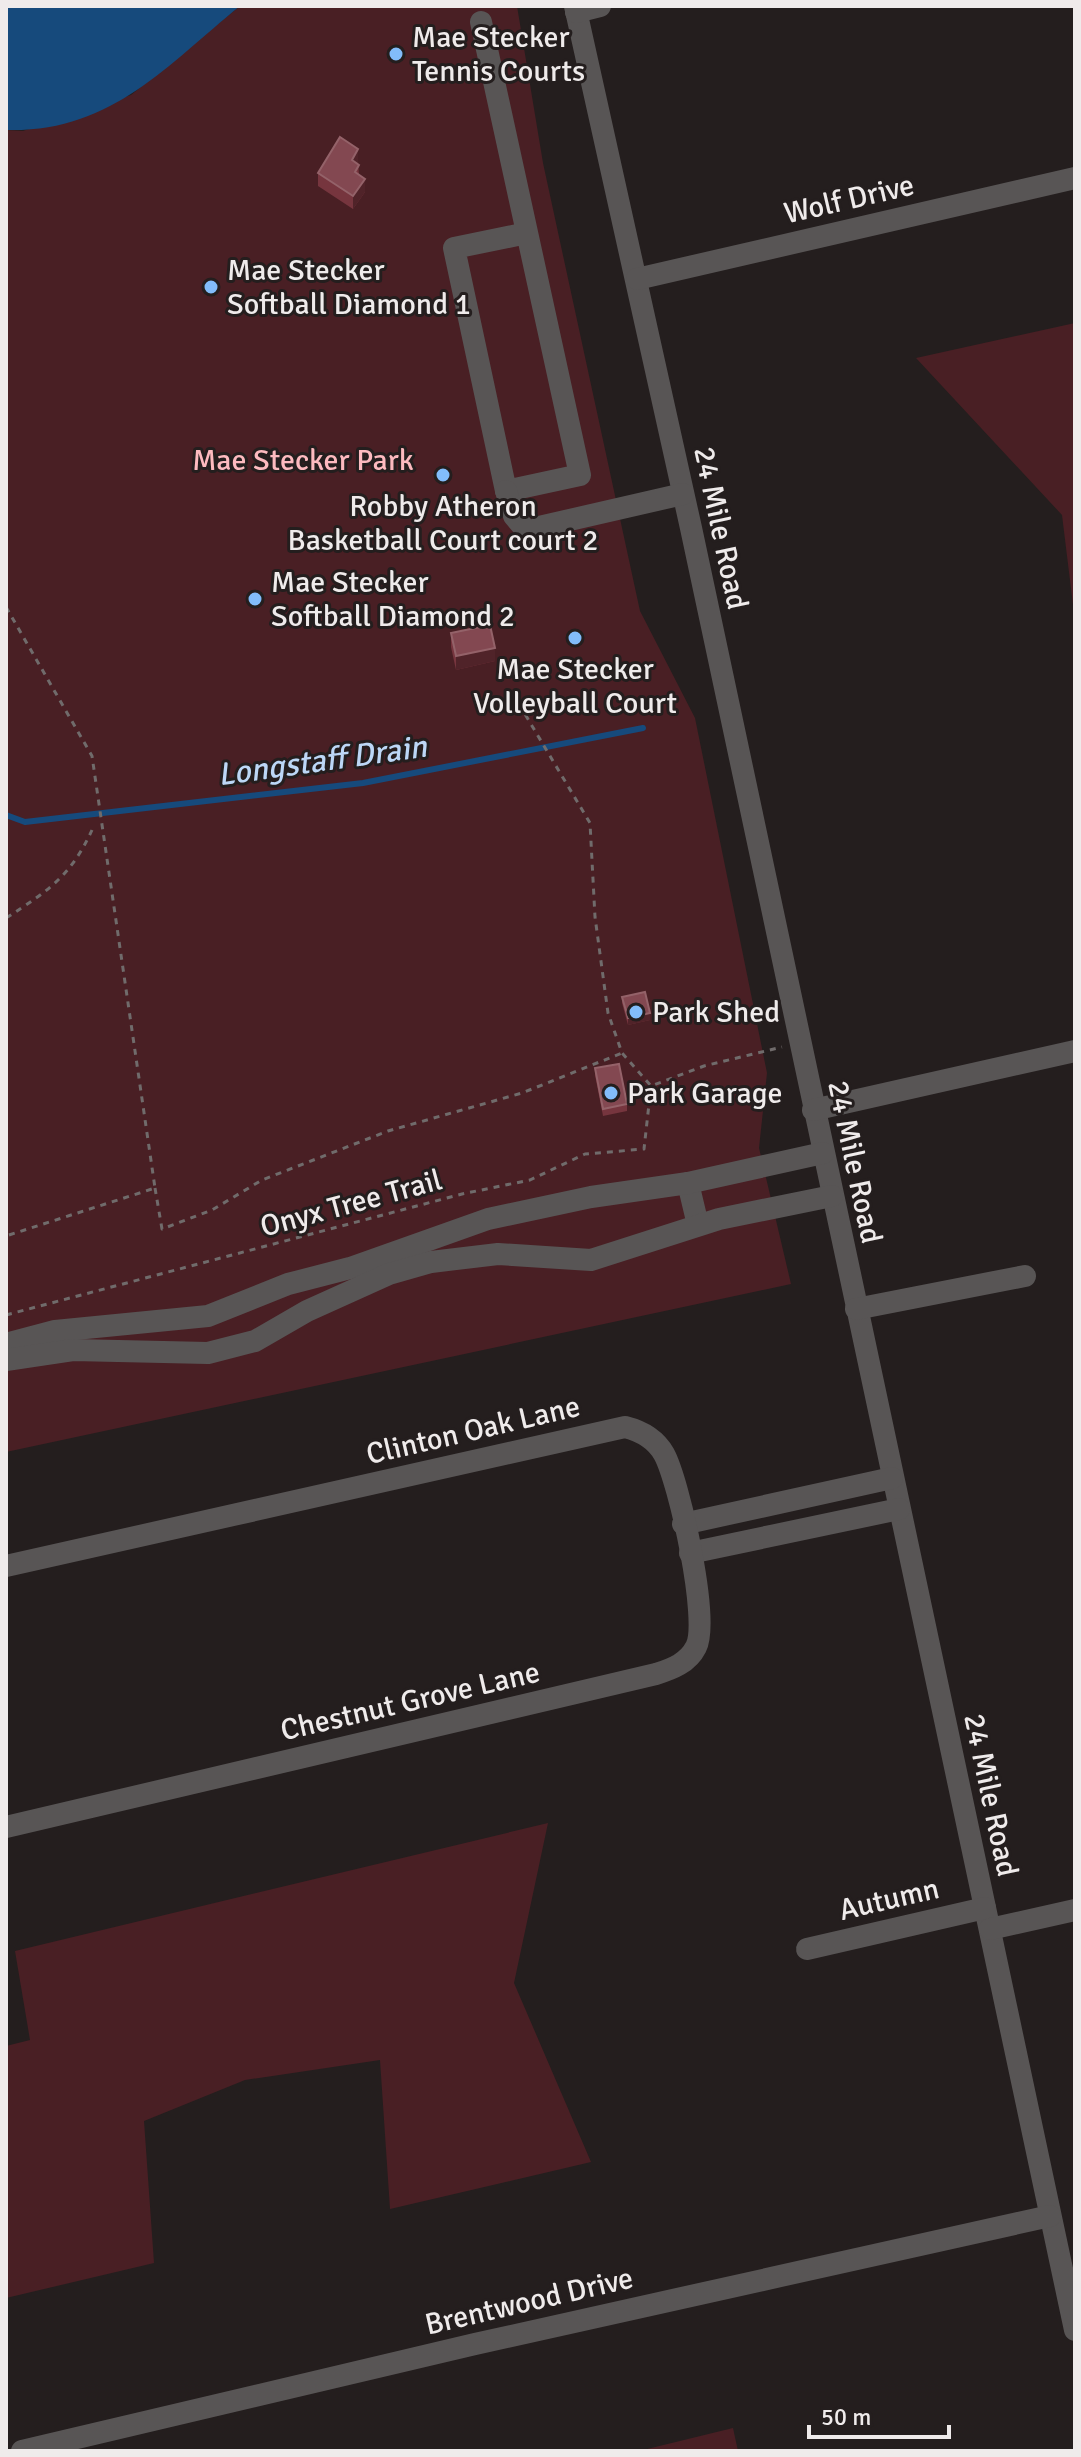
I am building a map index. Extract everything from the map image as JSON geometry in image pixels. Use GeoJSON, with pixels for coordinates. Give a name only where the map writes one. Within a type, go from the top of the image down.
{"type":"FeatureCollection","features":[{"type":"Feature","properties":{"kind":"street"},"geometry":{"type":"LineString","coordinates":[[576,9],[600,6]]}},
{"type":"Feature","properties":{"kind":"street","name":"24 Mile Road"},"geometry":{"type":"LineString","coordinates":[[576,9],[637,279],[1075,2330]]}},
{"type":"Feature","properties":{"kind":"street"},"geometry":{"type":"LineString","coordinates":[[481,22],[580,475],[506,491]]}},
{"type":"Feature","properties":{"kind":"street","name":"Wolf Drive"},"geometry":{"type":"LineString","coordinates":[[637,279],[1075,178]]}},
{"type":"Feature","properties":{"kind":"street"},"geometry":{"type":"LineString","coordinates":[[527,233],[454,248],[514,516],[531,536],[539,527],[683,494]]}},
{"type":"Feature","properties":{"kind":"street"},"geometry":{"type":"LineString","coordinates":[[813,1110],[1075,1051]]}},
{"type":"Feature","properties":{"kind":"street"},"geometry":{"type":"LineString","coordinates":[[6,1360],[73,1350],[208,1353],[255,1341],[396,1262],[488,1219],[591,1197],[688,1183],[823,1153]]}},
{"type":"Feature","properties":{"kind":"street"},"geometry":{"type":"LineString","coordinates":[[688,1183],[698,1225]]}},
{"type":"Feature","properties":{"kind":"street"},"geometry":{"type":"LineString","coordinates":[[6,1344],[55,1331],[208,1316],[288,1284],[396,1262],[431,1262],[498,1254],[591,1260],[698,1225],[832,1196]]}},
{"type":"Feature","properties":{"kind":"street"},"geometry":{"type":"LineString","coordinates":[[856,1309],[1025,1276]]}},
{"type":"Feature","properties":{"kind":"street","name":"Clinton Oak Lane"},"geometry":{"type":"LineString","coordinates":[[6,1566],[625,1427],[648,1436],[666,1457],[683,1524]]}},
{"type":"Feature","properties":{"kind":"street"},"geometry":{"type":"LineString","coordinates":[[683,1524],[892,1478]]}},
{"type":"Feature","properties":{"kind":"street"},"geometry":{"type":"LineString","coordinates":[[690,1553],[899,1509]]}},
{"type":"Feature","properties":{"kind":"street","name":"Chestnut Grove Lane"},"geometry":{"type":"LineString","coordinates":[[6,1827],[669,1670],[690,1657],[700,1637],[701,1606],[683,1524]]}},
{"type":"Feature","properties":{"kind":"street","name":"Autumn"},"geometry":{"type":"LineString","coordinates":[[807,1949],[988,1919],[1075,1910]]}},
{"type":"Feature","properties":{"kind":"street","name":"Brentwood Drive"},"geometry":{"type":"LineString","coordinates":[[22,2451],[475,2344],[1050,2216]]}},
{"type":"Feature","properties":{"kind":"path","name":"Onyx Tree Trail"},"geometry":{"type":"LineString","coordinates":[[6,607],[92,756],[162,1229],[212,1210],[262,1180],[346,1147],[388,1131],[522,1093],[622,1053]]}},
{"type":"Feature","properties":{"kind":"path"},"geometry":{"type":"LineString","coordinates":[[513,694],[590,823],[595,917],[606,999],[622,1053],[651,1086],[704,1066],[799,1043]]}},
{"type":"Feature","properties":{"kind":"path"},"geometry":{"type":"LineString","coordinates":[[6,918],[56,886],[80,856],[92,830]]}},
{"type":"Feature","properties":{"kind":"path","name":"Onyx Tree Trail"},"geometry":{"type":"LineString","coordinates":[[6,1315],[462,1194],[530,1180],[585,1154],[644,1149],[651,1086]]}},
{"type":"Feature","properties":{"kind":"path"},"geometry":{"type":"LineString","coordinates":[[6,1236],[155,1188]]}},
{"type":"Feature","properties":{"kind":"green space","name":"Mae Stecker Park"},"geometry":{"type":"Polygon","coordinates":[[[240,6],[517,6],[543,163],[640,611],[695,718],[767,1073],[759,1148],[791,1284],[6,1452],[6,130],[23,131],[131,95],[240,6]]]}},
{"type":"Feature","properties":{"kind":"green space"},"geometry":{"type":"Polygon","coordinates":[[[1075,323],[1075,621],[1062,515],[916,358],[1075,323]]]}},
{"type":"Feature","properties":{"kind":"green space"},"geometry":{"type":"Polygon","coordinates":[[[548,1823],[514,1983],[591,2162],[390,2209],[380,2060],[245,2080],[144,2121],[154,2263],[6,2298],[6,2046],[30,2040],[15,1951],[548,1823]]]}},
{"type":"Feature","properties":{"kind":"green space"},"geometry":{"type":"Polygon","coordinates":[[[733,2428],[738,2451],[639,2451],[733,2428]]]}},
{"type":"Feature","properties":{"kind":"water"},"geometry":{"type":"Polygon","coordinates":[[[6,6],[240,6],[160,73],[106,108],[43,128],[6,130],[6,6]]]}},
{"type":"Feature","properties":{"kind":"building"},"geometry":{"type":"Polygon","coordinates":[[[340,137],[358,149],[352,160],[359,165],[355,172],[365,179],[353,196],[318,173],[340,137]]]}},
{"type":"Feature","properties":{"kind":"building"},"geometry":{"type":"Polygon","coordinates":[[[490,625],[495,648],[456,656],[451,633],[490,625]]]}},
{"type":"Feature","properties":{"kind":"building","name":"Park Shed"},"geometry":{"type":"Polygon","coordinates":[[[645,992],[650,1013],[628,1018],[622,997],[645,992]]]}},
{"type":"Feature","properties":{"kind":"building","name":"Park Garage"},"geometry":{"type":"Polygon","coordinates":[[[619,1064],[627,1104],[603,1109],[595,1068],[619,1064]]]}},
{"type":"Feature","properties":{"kind":"waterway","name":"Longstaff Drain"},"geometry":{"type":"LineString","coordinates":[[6,815],[25,822],[363,783],[643,728]]}},
{"type":"Feature","properties":{"kind":"place","name":"Mae Stecker Tennis Courts"},"geometry":{"type":"Point","coordinates":[396,54]}},
{"type":"Feature","properties":{"kind":"place","name":"Mae Stecker Softball Diamond 1"},"geometry":{"type":"Point","coordinates":[211,287]}},
{"type":"Feature","properties":{"kind":"place","name":"Robby Atheron Basketball Court court 2"},"geometry":{"type":"Point","coordinates":[443,475]}},
{"type":"Feature","properties":{"kind":"place","name":"Mae Stecker Softball Diamond 2"},"geometry":{"type":"Point","coordinates":[255,599]}},
{"type":"Feature","properties":{"kind":"place","name":"Mae Stecker Volleyball Court"},"geometry":{"type":"Point","coordinates":[575,638]}},
{"type":"Feature","properties":{"kind":"place","name":"Park Shed"},"geometry":{"type":"Point","coordinates":[636,1012]}},
{"type":"Feature","properties":{"kind":"place","name":"Park Garage"},"geometry":{"type":"Point","coordinates":[611,1093]}}]}
